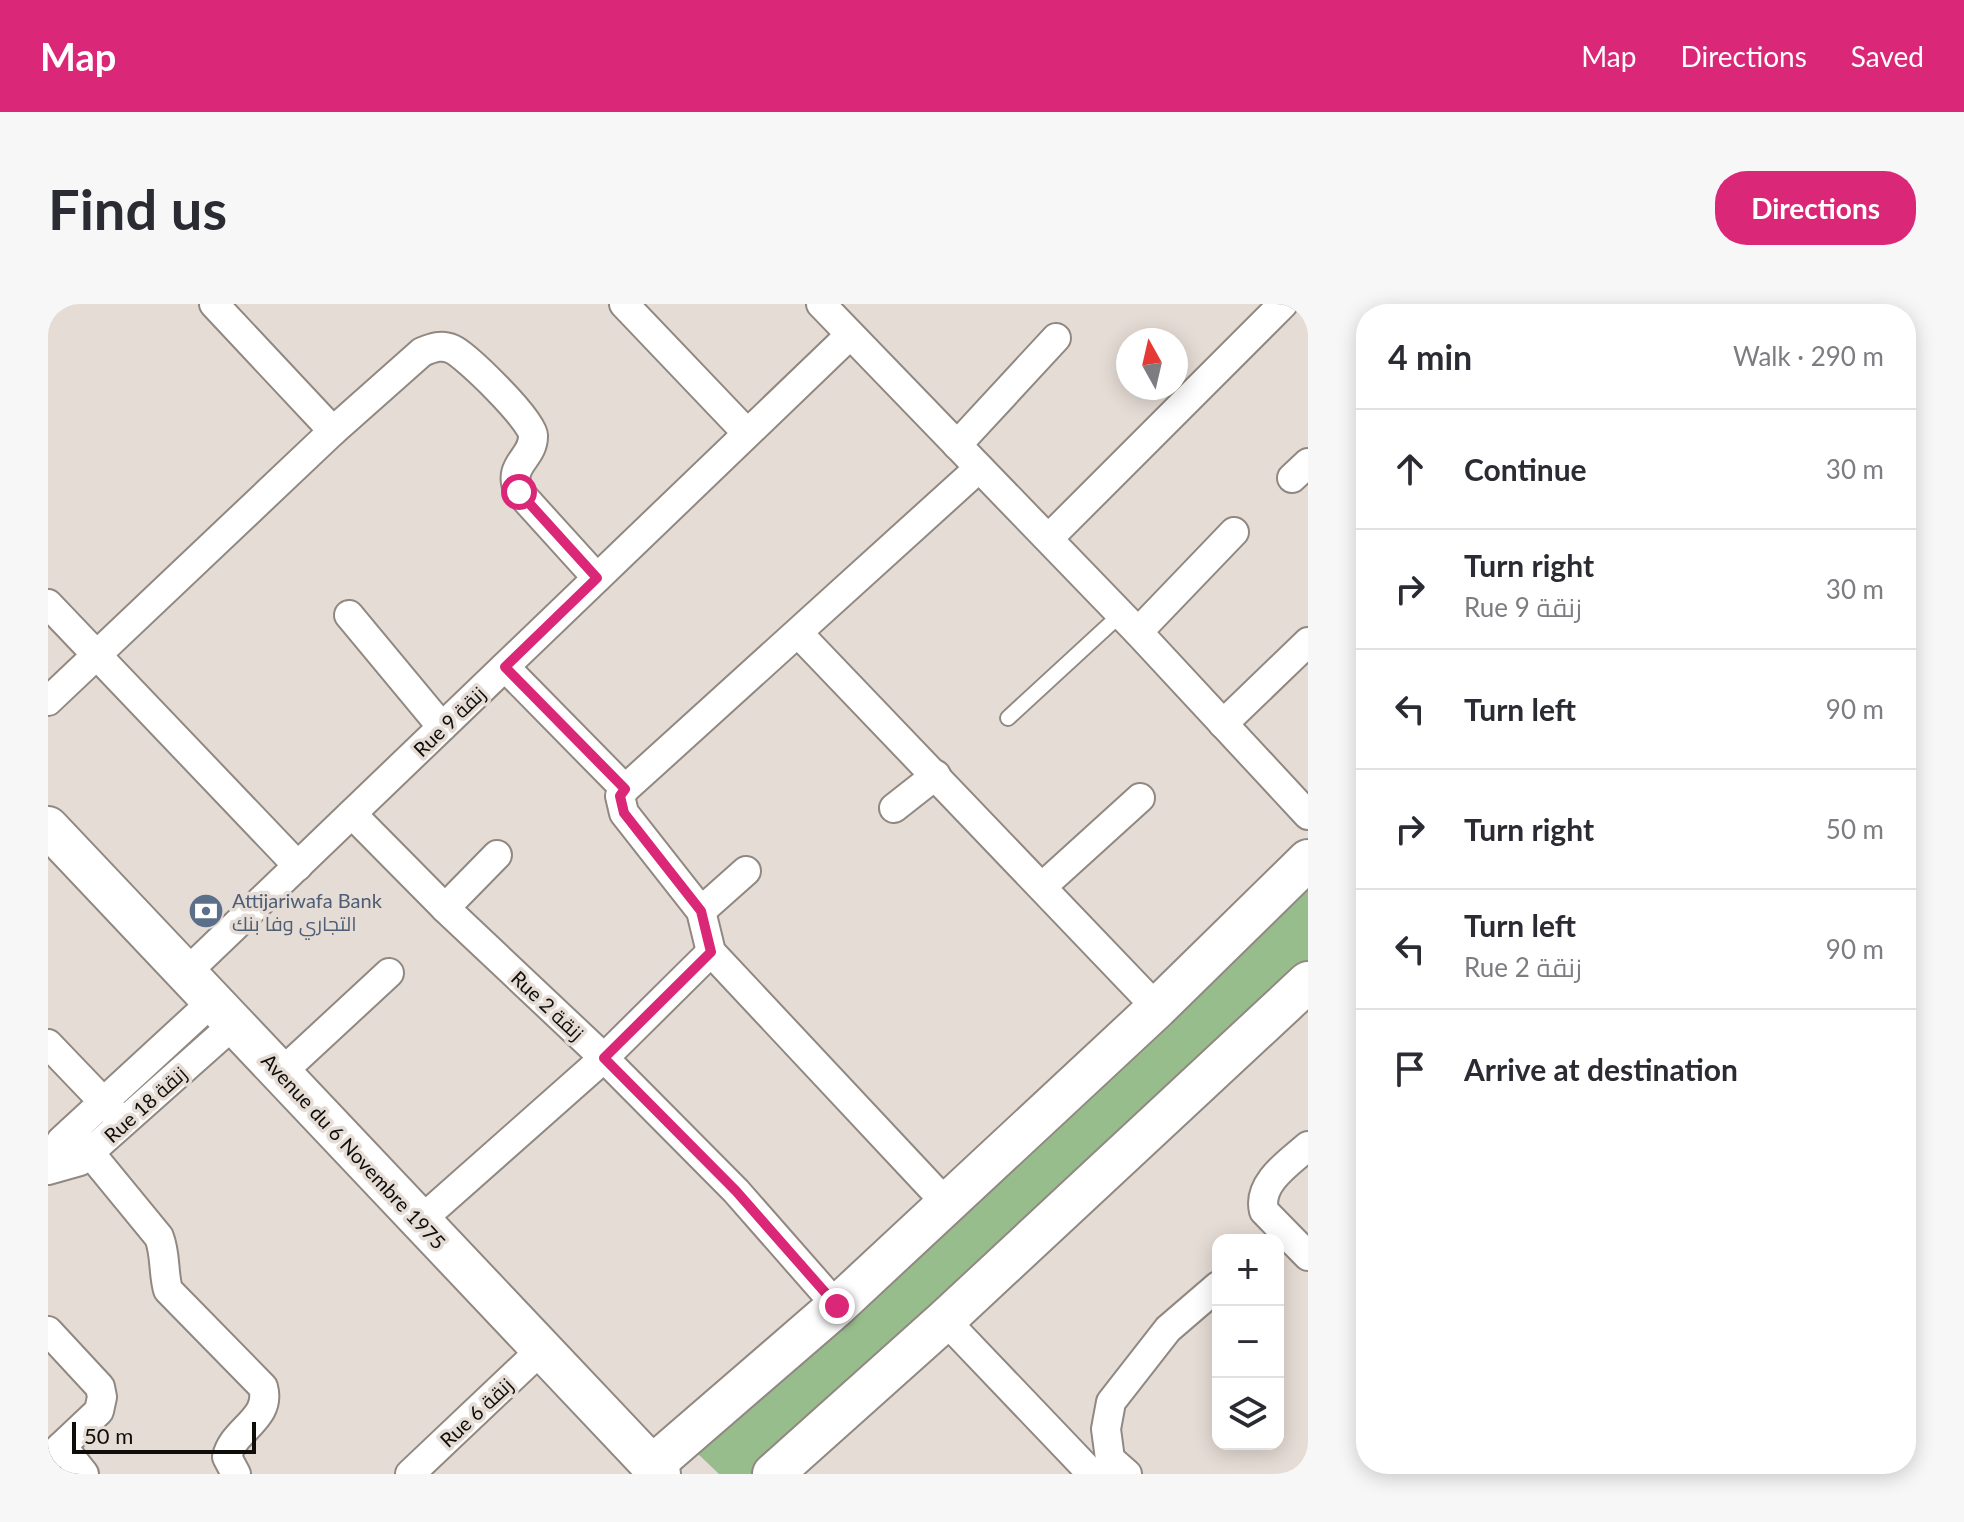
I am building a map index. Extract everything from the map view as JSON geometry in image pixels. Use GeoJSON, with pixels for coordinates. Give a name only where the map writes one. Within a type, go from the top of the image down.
{"type":"FeatureCollection","features":[{"type":"Feature","properties":{"kind":"street"},"geometry":{"type":"LineString","coordinates":[[214,304],[333,431]]}},
{"type":"Feature","properties":{"kind":"street"},"geometry":{"type":"LineString","coordinates":[[624,304],[747,433]]}},
{"type":"Feature","properties":{"kind":"street"},"geometry":{"type":"LineString","coordinates":[[821,304],[1049,538],[1308,815]]}},
{"type":"Feature","properties":{"kind":"street"},"geometry":{"type":"LineString","coordinates":[[1049,538],[1283,304]]}},
{"type":"Feature","properties":{"kind":"street","name":"Rue 9 زنقة"},"geometry":{"type":"LineString","coordinates":[[211,1000],[298,866],[850,335]]}},
{"type":"Feature","properties":{"kind":"street"},"geometry":{"type":"LineString","coordinates":[[957,445],[1056,338]]}},
{"type":"Feature","properties":{"kind":"street"},"geometry":{"type":"LineString","coordinates":[[48,701],[333,431],[422,352],[436,346],[452,349],[522,413],[531,426],[533,436],[514,473],[519,492],[597,578]]}},
{"type":"Feature","properties":{"kind":"street"},"geometry":{"type":"LineString","coordinates":[[947,1204],[711,952],[701,911],[624,813],[620,796],[979,468]]}},
{"type":"Feature","properties":{"kind":"street"},"geometry":{"type":"LineString","coordinates":[[1130,623],[1234,532]]}},
{"type":"Feature","properties":{"kind":"street"},"geometry":{"type":"LineString","coordinates":[[48,604],[298,866]]}},
{"type":"Feature","properties":{"kind":"street"},"geometry":{"type":"LineString","coordinates":[[349,615],[442,727]]}},
{"type":"Feature","properties":{"kind":"street"},"geometry":{"type":"LineString","coordinates":[[799,634],[1157,1008]]}},
{"type":"Feature","properties":{"kind":"street"},"geometry":{"type":"LineString","coordinates":[[1223,724],[1308,642]]}},
{"type":"Feature","properties":{"kind":"street"},"geometry":{"type":"LineString","coordinates":[[505,667],[625,789]]}},
{"type":"Feature","properties":{"kind":"street"},"geometry":{"type":"LineString","coordinates":[[894,808],[936,775]]}},
{"type":"Feature","properties":{"kind":"street"},"geometry":{"type":"LineString","coordinates":[[1043,886],[1140,798]]}},
{"type":"Feature","properties":{"kind":"street","name":"Rue 2 زنقة"},"geometry":{"type":"LineString","coordinates":[[352,814],[445,908],[604,1058],[736,1191],[837,1306]]}},
{"type":"Feature","properties":{"kind":"street","name":"Avenue du 6 Novembre 1975"},"geometry":{"type":"LineString","coordinates":[[48,827],[656,1470]]}},
{"type":"Feature","properties":{"kind":"street"},"geometry":{"type":"LineString","coordinates":[[445,908],[497,855]]}},
{"type":"Feature","properties":{"kind":"street"},"geometry":{"type":"LineString","coordinates":[[656,1470],[1157,1008],[1308,860]]}},
{"type":"Feature","properties":{"kind":"street"},"geometry":{"type":"LineString","coordinates":[[701,911],[746,871]]}},
{"type":"Feature","properties":{"kind":"street"},"geometry":{"type":"LineString","coordinates":[[420,1221],[604,1058],[711,952]]}},
{"type":"Feature","properties":{"kind":"street"},"geometry":{"type":"LineString","coordinates":[[280,1074],[389,973]]}},
{"type":"Feature","properties":{"kind":"street"},"geometry":{"type":"LineString","coordinates":[[773,1474],[945,1320],[1308,982]]}},
{"type":"Feature","properties":{"kind":"street","name":"Rue 18 زنقة"},"geometry":{"type":"LineString","coordinates":[[48,1168],[80,1161],[82,1141],[103,1102],[211,1000]]}},
{"type":"Feature","properties":{"kind":"street","name":"Rue 18 زنقة"},"geometry":{"type":"LineString","coordinates":[[82,1141],[123,1123],[211,1000]]}},
{"type":"Feature","properties":{"kind":"street"},"geometry":{"type":"LineString","coordinates":[[48,1044],[123,1123]]}},
{"type":"Feature","properties":{"kind":"street"},"geometry":{"type":"LineString","coordinates":[[82,1141],[159,1237],[165,1251],[168,1290],[263,1387],[266,1396],[262,1412],[229,1446],[227,1457],[236,1474]]}},
{"type":"Feature","properties":{"kind":"street"},"geometry":{"type":"LineString","coordinates":[[1308,1146],[1273,1178],[1262,1203],[1273,1227],[1308,1256]]}},
{"type":"Feature","properties":{"kind":"street"},"geometry":{"type":"LineString","coordinates":[[1105,1470],[1106,1429],[1111,1402],[1168,1329],[1212,1291]]}},
{"type":"Feature","properties":{"kind":"street"},"geometry":{"type":"LineString","coordinates":[[945,1320],[1105,1470]]}},
{"type":"Feature","properties":{"kind":"street"},"geometry":{"type":"LineString","coordinates":[[48,1331],[100,1387],[102,1397],[99,1411],[55,1453],[84,1474]]}},
{"type":"Feature","properties":{"kind":"street","name":"Rue 6 زنقة"},"geometry":{"type":"LineString","coordinates":[[410,1474],[541,1350]]}},
{"type":"Feature","properties":{"kind":"lane"},"geometry":{"type":"LineString","coordinates":[[1008,718],[1130,623]]}},
{"type":"Feature","properties":{"kind":"green space"},"geometry":{"type":"Polygon","coordinates":[[[1308,879],[1308,973],[758,1474],[719,1474],[696,1452],[1308,879]]]}},
{"type":"Feature","properties":{"kind":"place","name":"Attijariwafa Bank التجاري وفا بنك"},"geometry":{"type":"Point","coordinates":[206,911]}},
{"type":"Feature","properties":{"kind":"route"},"geometry":{"type":"LineString","coordinates":[[519,492],[597,578],[505,667],[625,789],[620,796],[624,813],[701,911],[709,937],[711,952],[604,1058],[736,1191],[837,1306]]}}]}
